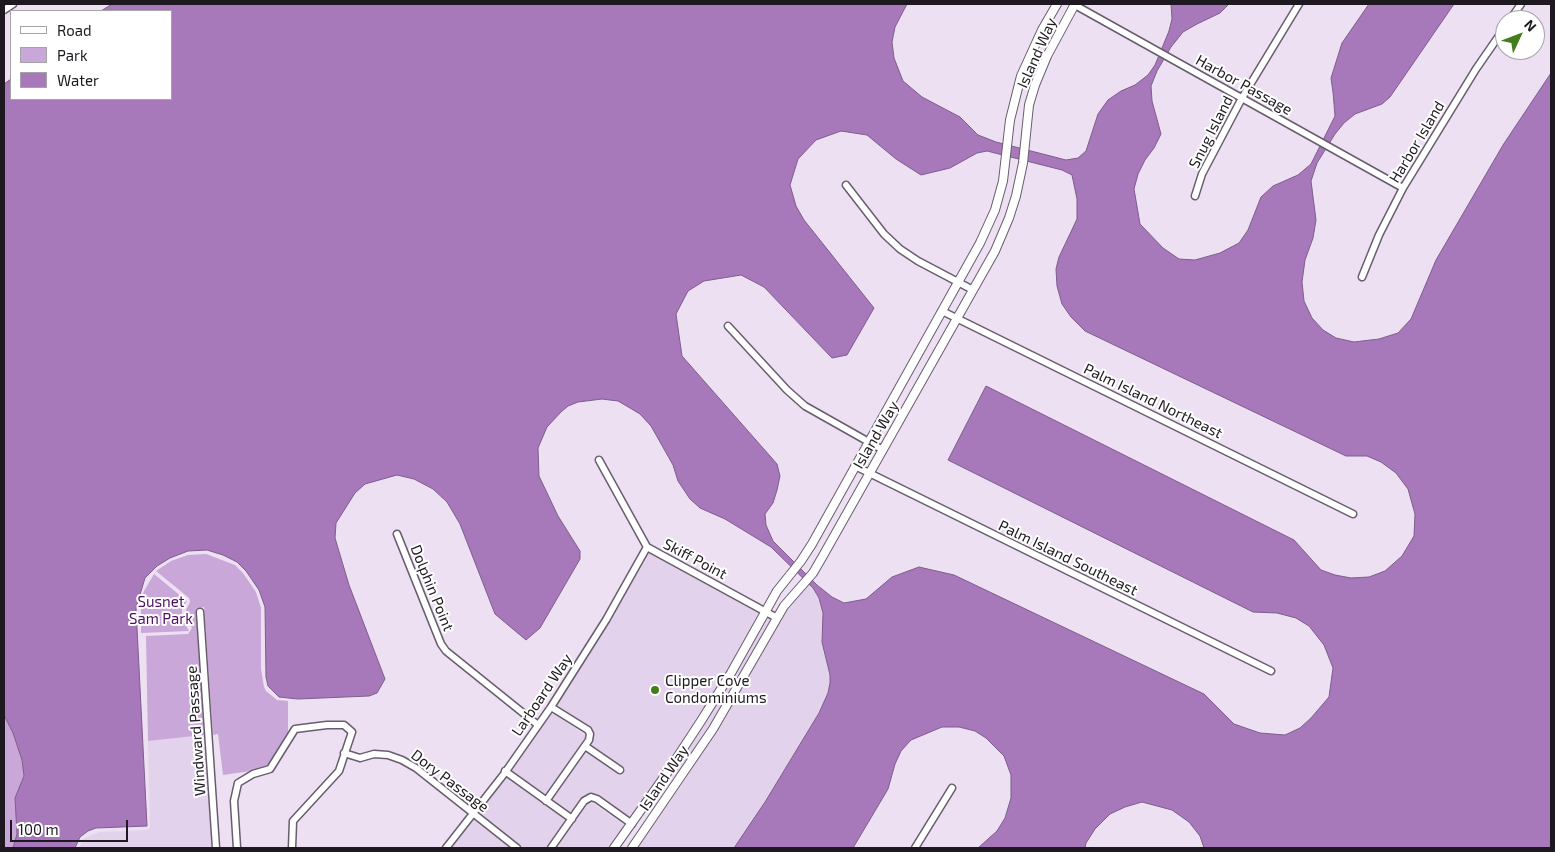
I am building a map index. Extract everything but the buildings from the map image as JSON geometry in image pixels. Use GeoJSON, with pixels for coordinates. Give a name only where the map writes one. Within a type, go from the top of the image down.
{"type":"FeatureCollection","features":[{"type":"Feature","properties":{"kind":"street"},"geometry":{"type":"LineString","coordinates":[[4,10],[13,4]]}},
{"type":"Feature","properties":{"kind":"street","name":"Island Way"},"geometry":{"type":"LineString","coordinates":[[614,848],[667,773],[731,673],[777,591],[801,561],[980,243],[995,210],[1003,180],[1014,103],[1021,76],[1042,30],[1057,4]]}},
{"type":"Feature","properties":{"kind":"street","name":"Island Way"},"geometry":{"type":"LineString","coordinates":[[632,848],[679,781],[739,687],[784,606],[812,573],[870,474],[995,251],[1016,196],[1023,163],[1029,105],[1047,56],[1074,4]]}},
{"type":"Feature","properties":{"kind":"street","name":"Harbor Passage"},"geometry":{"type":"LineString","coordinates":[[1074,4],[1403,188]]}},
{"type":"Feature","properties":{"kind":"street","name":"Snug Island"},"geometry":{"type":"LineString","coordinates":[[1196,196],[1202,174],[1242,98],[1299,4]]}},
{"type":"Feature","properties":{"kind":"street","name":"Harbor Island"},"geometry":{"type":"LineString","coordinates":[[1362,277],[1379,235],[1403,188],[1495,42]]}},
{"type":"Feature","properties":{"kind":"street"},"geometry":{"type":"LineString","coordinates":[[846,185],[884,234],[900,249],[918,261],[973,290]]}},
{"type":"Feature","properties":{"kind":"street","name":"Palm Island Northeast"},"geometry":{"type":"LineString","coordinates":[[942,311],[1353,514]]}},
{"type":"Feature","properties":{"kind":"street"},"geometry":{"type":"LineString","coordinates":[[728,326],[787,390],[806,406],[883,450]]}},
{"type":"Feature","properties":{"kind":"street","name":"Skiff Point"},"geometry":{"type":"LineString","coordinates":[[599,460],[648,548],[777,618]]}},
{"type":"Feature","properties":{"kind":"street","name":"Palm Island Southeast"},"geometry":{"type":"LineString","coordinates":[[855,466],[1271,671]]}},
{"type":"Feature","properties":{"kind":"street","name":"Dolphin Point"},"geometry":{"type":"LineString","coordinates":[[397,534],[441,644],[446,651],[538,725]]}},
{"type":"Feature","properties":{"kind":"street","name":"Larboard Way"},"geometry":{"type":"LineString","coordinates":[[446,848],[551,707],[606,620],[648,548]]}},
{"type":"Feature","properties":{"kind":"street","name":"Windward Passage"},"geometry":{"type":"LineString","coordinates":[[200,612],[216,848]]}},
{"type":"Feature","properties":{"kind":"street"},"geometry":{"type":"LineString","coordinates":[[546,801],[589,740],[590,734],[588,730],[551,707]]}},
{"type":"Feature","properties":{"kind":"street"},"geometry":{"type":"LineString","coordinates":[[237,848],[234,801],[238,783],[253,774],[270,769],[295,729],[344,725],[352,732],[339,771],[293,821],[292,848]]}},
{"type":"Feature","properties":{"kind":"street"},"geometry":{"type":"LineString","coordinates":[[585,746],[620,770]]}},
{"type":"Feature","properties":{"kind":"street","name":"Dory Passage"},"geometry":{"type":"LineString","coordinates":[[344,753],[360,758],[374,754],[388,755],[402,760],[416,768],[517,848]]}},
{"type":"Feature","properties":{"kind":"street"},"geometry":{"type":"LineString","coordinates":[[505,771],[572,819]]}},
{"type":"Feature","properties":{"kind":"street"},"geometry":{"type":"LineString","coordinates":[[667,773],[679,781]]}},
{"type":"Feature","properties":{"kind":"street"},"geometry":{"type":"LineString","coordinates":[[915,848],[952,788]]}},
{"type":"Feature","properties":{"kind":"street"},"geometry":{"type":"LineString","coordinates":[[551,848],[584,801],[591,797],[597,799],[632,824]]}},
{"type":"Feature","properties":{"kind":"shaded area"},"geometry":{"type":"Polygon","coordinates":[[[649,553],[759,613],[728,671],[664,771],[631,818],[600,796],[592,793],[582,797],[571,813],[552,799],[586,752],[620,775],[626,769],[591,745],[594,735],[590,727],[557,705],[610,622],[649,553]]]}},
{"type":"Feature","properties":{"kind":"shaded area"},"geometry":{"type":"Polygon","coordinates":[[[808,583],[819,598],[823,613],[822,642],[830,675],[828,693],[819,713],[745,833],[734,848],[637,848],[685,780],[788,608],[808,583]]]}},
{"type":"Feature","properties":{"kind":"shaded area"},"geometry":{"type":"Polygon","coordinates":[[[766,617],[771,620],[735,685],[678,775],[673,772],[735,675],[766,617]]]}},
{"type":"Feature","properties":{"kind":"shaded area"},"geometry":{"type":"Polygon","coordinates":[[[552,712],[586,736],[546,795],[511,770],[552,712]]]}},
{"type":"Feature","properties":{"kind":"shaded area"},"geometry":{"type":"Polygon","coordinates":[[[204,735],[212,848],[79,848],[83,839],[99,832],[147,830],[150,828],[148,741],[204,735]]]}},
{"type":"Feature","properties":{"kind":"shaded area"},"geometry":{"type":"Polygon","coordinates":[[[506,777],[566,820],[546,848],[524,848],[479,812],[506,777]]]}},
{"type":"Feature","properties":{"kind":"shaded area"},"geometry":{"type":"Polygon","coordinates":[[[591,802],[626,826],[609,848],[556,848],[587,804],[591,802]]]}},
{"type":"Feature","properties":{"kind":"shaded area"},"geometry":{"type":"Polygon","coordinates":[[[473,819],[510,848],[451,848],[473,819]]]}},
{"type":"Feature","properties":{"kind":"green space"},"geometry":{"type":"Polygon","coordinates":[[[206,554],[235,565],[256,592],[261,608],[261,669],[264,687],[277,700],[288,701],[288,733],[268,765],[251,771],[223,775],[218,734],[213,735],[204,607],[196,609],[204,735],[148,741],[146,636],[188,634],[192,628],[186,619],[186,610],[190,602],[189,598],[156,571],[171,561],[188,555],[206,554]]]}},
{"type":"Feature","properties":{"kind":"green space","name":"Susnet Sam Park"},"geometry":{"type":"Polygon","coordinates":[[[154,574],[187,601],[182,609],[182,614],[189,631],[141,633],[141,599],[154,574]]]}},
{"type":"Feature","properties":{"kind":"green space"},"geometry":{"type":"Polygon","coordinates":[[[4,715],[13,733],[22,760],[24,776],[15,798],[17,834],[13,848],[4,848],[4,715]]]}},
{"type":"Feature","properties":{"kind":"water"},"geometry":{"type":"Polygon","coordinates":[[[112,4],[907,4],[895,27],[892,42],[894,58],[903,81],[922,97],[960,117],[978,135],[996,142],[1066,160],[1078,158],[1086,151],[1098,114],[1108,100],[1121,91],[1135,85],[1148,75],[1155,65],[1169,31],[1172,19],[1171,4],[1229,4],[1220,13],[1183,32],[1171,47],[1157,71],[1151,86],[1152,101],[1161,134],[1138,174],[1134,189],[1140,224],[1163,248],[1179,259],[1195,260],[1220,253],[1239,243],[1248,230],[1261,197],[1273,186],[1298,175],[1311,164],[1335,116],[1331,78],[1342,43],[1369,4],[1454,4],[1390,97],[1382,104],[1355,114],[1344,123],[1317,163],[1311,181],[1316,220],[1313,238],[1305,260],[1302,282],[1304,301],[1312,318],[1323,330],[1336,338],[1354,342],[1379,339],[1398,333],[1411,319],[1436,260],[1503,145],[1551,73],[1551,848],[1204,848],[1200,836],[1189,822],[1172,810],[1142,802],[1110,814],[1095,829],[1085,848],[978,848],[997,831],[1005,818],[1011,798],[1011,775],[1004,756],[986,738],[975,731],[959,727],[942,727],[911,740],[901,751],[888,789],[853,848],[734,848],[765,802],[819,713],[828,693],[830,675],[822,642],[823,613],[819,598],[813,588],[771,547],[725,519],[700,508],[690,499],[678,481],[673,465],[651,426],[640,414],[618,401],[602,399],[578,402],[568,406],[547,427],[538,448],[539,476],[558,516],[580,551],[580,559],[540,628],[526,640],[495,614],[460,524],[447,502],[433,489],[414,479],[397,475],[365,484],[355,493],[336,523],[335,538],[349,585],[385,679],[377,693],[369,696],[298,699],[279,697],[268,686],[266,677],[265,607],[259,590],[246,571],[237,562],[207,550],[188,551],[170,558],[157,566],[145,578],[136,608],[147,826],[96,828],[80,837],[75,848],[13,848],[17,834],[15,798],[24,776],[22,760],[13,733],[4,715],[4,84],[10,80],[10,100],[172,100],[172,10],[103,10],[112,4]],[[841,131],[816,140],[798,159],[790,185],[796,206],[804,220],[874,308],[847,355],[832,358],[764,287],[741,275],[704,281],[688,291],[676,314],[682,356],[777,464],[780,476],[777,490],[773,503],[765,514],[766,525],[773,541],[817,585],[832,597],[844,603],[866,599],[892,577],[919,567],[954,575],[1204,694],[1234,724],[1260,733],[1285,735],[1300,728],[1329,697],[1333,668],[1324,645],[1309,626],[1296,618],[1277,613],[1253,612],[948,460],[986,386],[1294,540],[1321,570],[1351,578],[1369,577],[1385,571],[1402,556],[1414,536],[1415,514],[1408,489],[1396,473],[1381,462],[1367,456],[1346,456],[1085,331],[1071,317],[1062,304],[1057,286],[1056,269],[1059,257],[1077,219],[1077,199],[1072,175],[1062,170],[987,151],[977,153],[950,168],[921,175],[896,159],[867,135],[841,131]]]}},
{"type":"Feature","properties":{"kind":"place","name":"Clipper Cove Condominiums"},"geometry":{"type":"Point","coordinates":[655,690]}}]}
